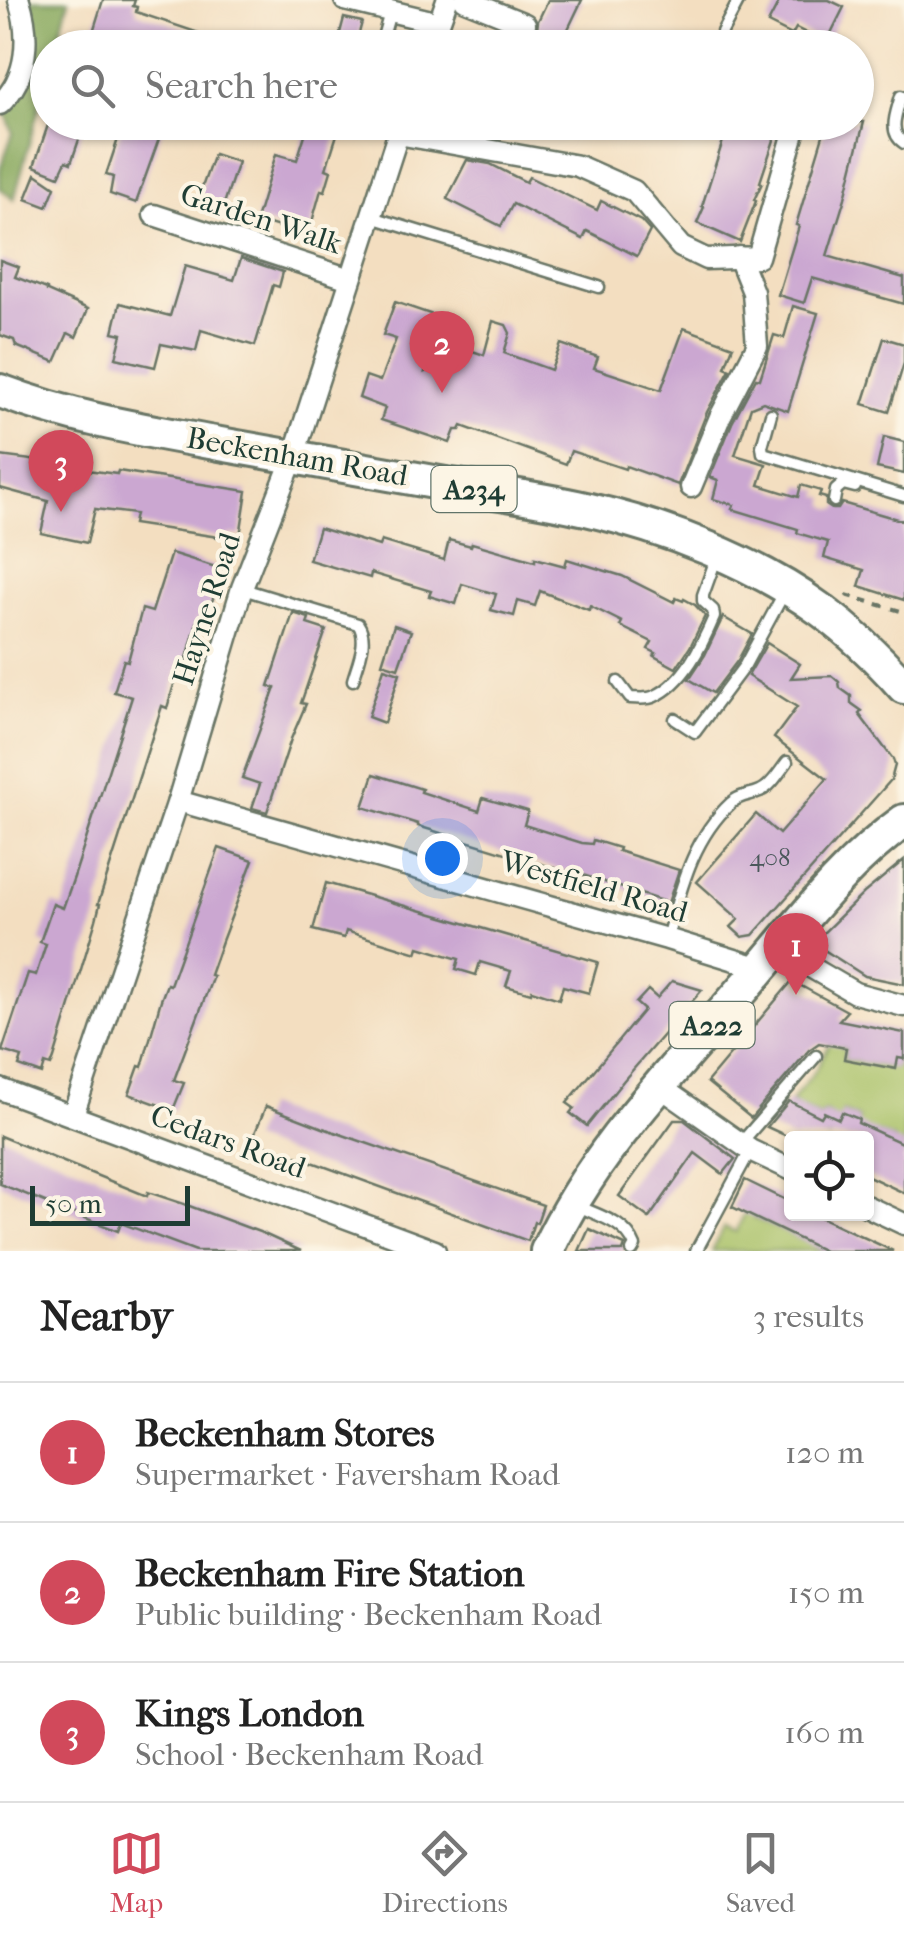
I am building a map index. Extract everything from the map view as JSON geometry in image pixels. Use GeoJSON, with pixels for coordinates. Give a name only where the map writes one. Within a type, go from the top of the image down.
{"type":"FeatureCollection","features":[{"type":"Feature","properties":{"kind":"main road","name":"Beckenham Road"},"geometry":{"type":"LineString","coordinates":[[0,391],[71,415],[576,506],[649,527],[718,554],[787,588],[835,622],[904,687]]}},
{"type":"Feature","properties":{"kind":"main road"},"geometry":{"type":"LineString","coordinates":[[904,702],[904,716]]}},
{"type":"Feature","properties":{"kind":"main road","name":"A222"},"geometry":{"type":"LineString","coordinates":[[547,1251],[572,1203],[660,1086],[846,871],[904,821]]}},
{"type":"Feature","properties":{"kind":"street"},"geometry":{"type":"LineString","coordinates":[[0,104],[14,87],[24,58],[26,34],[19,0]]}},
{"type":"Feature","properties":{"kind":"street"},"geometry":{"type":"LineString","coordinates":[[345,0],[439,23]]}},
{"type":"Feature","properties":{"kind":"street"},"geometry":{"type":"LineString","coordinates":[[436,30],[447,0]]}},
{"type":"Feature","properties":{"kind":"street"},"geometry":{"type":"LineString","coordinates":[[465,0],[525,24]]}},
{"type":"Feature","properties":{"kind":"street","name":"Hayne Road"},"geometry":{"type":"LineString","coordinates":[[73,1116],[178,801],[242,588],[293,458],[396,140]]}},
{"type":"Feature","properties":{"kind":"street"},"geometry":{"type":"LineString","coordinates":[[456,140],[578,166],[634,191],[680,247],[706,258],[758,257],[793,140]]}},
{"type":"Feature","properties":{"kind":"street","name":"Garden Walk"},"geometry":{"type":"LineString","coordinates":[[154,215],[350,280]]}},
{"type":"Feature","properties":{"kind":"street"},"geometry":{"type":"LineString","coordinates":[[690,487],[757,346],[753,292],[738,257]]}},
{"type":"Feature","properties":{"kind":"street","name":"Westfield Road"},"geometry":{"type":"LineString","coordinates":[[178,801],[667,939],[770,958],[855,993],[904,1006]]}},
{"type":"Feature","properties":{"kind":"street"},"geometry":{"type":"LineString","coordinates":[[660,1086],[745,1147],[784,1166]]}},
{"type":"Feature","properties":{"kind":"street","name":"Cedars Road"},"geometry":{"type":"LineString","coordinates":[[0,1089],[436,1251]]}},
{"type":"Feature","properties":{"kind":"street"},"geometry":{"type":"LineString","coordinates":[[874,1210],[904,1224]]}},
{"type":"Feature","properties":{"kind":"lane"},"geometry":{"type":"LineString","coordinates":[[723,30],[739,0]]}},
{"type":"Feature","properties":{"kind":"lane"},"geometry":{"type":"LineString","coordinates":[[385,30],[390,11]]}},
{"type":"Feature","properties":{"kind":"lane"},"geometry":{"type":"LineString","coordinates":[[901,96],[893,129],[904,142]]}},
{"type":"Feature","properties":{"kind":"lane"},"geometry":{"type":"LineString","coordinates":[[372,217],[599,286]]}},
{"type":"Feature","properties":{"kind":"lane"},"geometry":{"type":"LineString","coordinates":[[771,414],[763,453],[904,498]]}},
{"type":"Feature","properties":{"kind":"lane"},"geometry":{"type":"LineString","coordinates":[[834,500],[836,490],[844,484],[904,498]]}},
{"type":"Feature","properties":{"kind":"lane"},"geometry":{"type":"LineString","coordinates":[[618,682],[630,698],[647,698],[656,696],[681,675],[714,617],[704,595],[718,554]]}},
{"type":"Feature","properties":{"kind":"lane"},"geometry":{"type":"LineString","coordinates":[[242,588],[358,624],[363,644],[353,680]]}},
{"type":"Feature","properties":{"kind":"lane"},"geometry":{"type":"LineString","coordinates":[[675,719],[696,732],[745,665],[787,588]]}},
{"type":"Feature","properties":{"kind":"lane"},"geometry":{"type":"LineString","coordinates":[[667,939],[691,860],[702,838],[729,805],[745,794],[766,789],[787,762]]}},
{"type":"Feature","properties":{"kind":"lane"},"geometry":{"type":"LineString","coordinates":[[696,1251],[745,1147],[816,1056]]}},
{"type":"Feature","properties":{"kind":"lane"},"geometry":{"type":"LineString","coordinates":[[572,1203],[623,1226],[636,1249]]}},
{"type":"Feature","properties":{"kind":"green space"},"geometry":{"type":"Polygon","coordinates":[[[30,0],[69,0],[61,30],[36,30],[30,0]]]}},
{"type":"Feature","properties":{"kind":"green space"},"geometry":{"type":"Polygon","coordinates":[[[29,71],[30,140],[14,200],[0,188],[0,169],[13,133],[5,111],[29,71]]]}},
{"type":"Feature","properties":{"kind":"green space"},"geometry":{"type":"Polygon","coordinates":[[[842,1021],[844,1059],[896,1068],[898,1058],[904,1058],[904,1157],[895,1140],[879,1133],[874,1143],[874,1131],[853,1131],[859,1119],[843,1112],[834,1131],[827,1131],[834,1117],[824,1112],[821,1117],[791,1102],[817,1068],[842,1021]]]}},
{"type":"Feature","properties":{"kind":"green space"},"geometry":{"type":"Polygon","coordinates":[[[746,1210],[754,1218],[826,1251],[712,1251],[724,1227],[736,1232],[746,1210]]]}},
{"type":"Feature","properties":{"kind":"building"},"geometry":{"type":"Polygon","coordinates":[[[103,0],[135,0],[136,12],[190,30],[94,30],[103,0]]]}},
{"type":"Feature","properties":{"kind":"building"},"geometry":{"type":"Polygon","coordinates":[[[548,0],[582,0],[568,30],[537,30],[548,0]]]}},
{"type":"Feature","properties":{"kind":"building"},"geometry":{"type":"Polygon","coordinates":[[[780,0],[829,0],[844,7],[832,30],[782,30],[768,23],[780,0]]]}},
{"type":"Feature","properties":{"kind":"building"},"geometry":{"type":"Polygon","coordinates":[[[344,18],[362,22],[360,30],[341,30],[344,18]]]}},
{"type":"Feature","properties":{"kind":"building"},"geometry":{"type":"Polygon","coordinates":[[[43,140],[79,140],[71,163],[66,161],[59,176],[34,166],[43,140]]]}},
{"type":"Feature","properties":{"kind":"building"},"geometry":{"type":"Polygon","coordinates":[[[118,140],[159,140],[136,203],[110,194],[113,177],[106,175],[118,140]]]}},
{"type":"Feature","properties":{"kind":"building"},"geometry":{"type":"Polygon","coordinates":[[[303,140],[335,140],[326,169],[331,171],[325,191],[321,190],[308,236],[256,220],[276,154],[297,160],[303,140]]]}},
{"type":"Feature","properties":{"kind":"building"},"geometry":{"type":"Polygon","coordinates":[[[723,140],[774,140],[740,242],[697,223],[723,140]]]}},
{"type":"Feature","properties":{"kind":"building"},"geometry":{"type":"Polygon","coordinates":[[[822,140],[860,140],[827,256],[904,278],[904,304],[812,278],[804,303],[778,295],[799,226],[796,225],[822,140]]]}},
{"type":"Feature","properties":{"kind":"building"},"geometry":{"type":"Polygon","coordinates":[[[214,154],[238,162],[222,210],[197,201],[214,154]]]}},
{"type":"Feature","properties":{"kind":"building"},"geometry":{"type":"Polygon","coordinates":[[[467,160],[490,164],[526,182],[529,177],[597,210],[601,201],[641,221],[650,231],[637,256],[587,231],[583,239],[513,204],[501,226],[447,199],[467,160]]]}},
{"type":"Feature","properties":{"kind":"building"},"geometry":{"type":"Polygon","coordinates":[[[36,174],[55,187],[47,207],[26,199],[36,174]]]}},
{"type":"Feature","properties":{"kind":"building"},"geometry":{"type":"Polygon","coordinates":[[[241,258],[283,272],[279,287],[273,285],[255,346],[201,330],[196,351],[161,344],[155,367],[116,358],[122,334],[113,332],[120,303],[170,316],[185,266],[234,280],[241,258]]]}},
{"type":"Feature","properties":{"kind":"building"},"geometry":{"type":"Polygon","coordinates":[[[0,260],[19,267],[15,277],[88,309],[76,337],[68,333],[55,362],[0,335],[0,260]]]}},
{"type":"Feature","properties":{"kind":"building"},"geometry":{"type":"Polygon","coordinates":[[[395,302],[439,317],[425,372],[470,350],[484,355],[493,321],[506,325],[510,333],[504,353],[551,370],[561,344],[598,357],[594,368],[661,390],[684,328],[733,346],[725,367],[730,369],[707,412],[678,485],[571,451],[566,464],[462,426],[455,430],[450,443],[381,420],[385,408],[359,398],[366,376],[380,381],[396,339],[383,335],[395,302]]]}},
{"type":"Feature","properties":{"kind":"building"},"geometry":{"type":"Polygon","coordinates":[[[793,306],[818,313],[788,411],[763,402],[751,407],[735,455],[766,464],[759,485],[798,497],[801,485],[821,491],[819,496],[826,498],[826,505],[832,509],[838,509],[842,503],[904,521],[904,600],[859,586],[864,570],[824,558],[828,542],[713,499],[718,480],[710,477],[732,423],[756,378],[760,379],[774,335],[784,338],[793,306]]]}},
{"type":"Feature","properties":{"kind":"building"},"geometry":{"type":"Polygon","coordinates":[[[884,338],[904,344],[904,363],[889,412],[863,404],[884,338]]]}},
{"type":"Feature","properties":{"kind":"building"},"geometry":{"type":"Polygon","coordinates":[[[884,437],[904,442],[904,474],[877,468],[884,437]]]}},
{"type":"Feature","properties":{"kind":"building"},"geometry":{"type":"Polygon","coordinates":[[[0,456],[54,463],[55,460],[72,463],[72,468],[117,474],[118,471],[247,491],[240,536],[231,534],[225,538],[133,524],[135,514],[95,509],[87,543],[41,533],[48,501],[0,488],[0,456]]]}},
{"type":"Feature","properties":{"kind":"building"},"geometry":{"type":"Polygon","coordinates":[[[319,528],[444,560],[449,540],[565,566],[567,559],[622,576],[674,602],[676,598],[684,599],[705,616],[676,668],[654,656],[656,653],[648,649],[652,642],[620,626],[622,622],[590,606],[589,610],[540,591],[535,606],[518,601],[514,616],[491,610],[496,594],[462,584],[456,604],[429,596],[431,591],[371,573],[370,578],[309,560],[319,528]]]}},
{"type":"Feature","properties":{"kind":"building"},"geometry":{"type":"Polygon","coordinates":[[[171,553],[222,569],[206,621],[198,618],[186,662],[181,661],[167,708],[162,706],[98,904],[54,1058],[51,1066],[45,1064],[42,1074],[19,1066],[22,1057],[2,1051],[28,973],[36,975],[46,944],[40,942],[53,904],[63,908],[74,877],[132,697],[114,692],[124,660],[128,661],[142,609],[152,612],[171,553]]]}},
{"type":"Feature","properties":{"kind":"building"},"geometry":{"type":"Polygon","coordinates":[[[293,613],[309,618],[307,624],[326,630],[301,703],[306,704],[267,812],[252,808],[260,784],[242,778],[275,688],[269,686],[293,613]]]}},
{"type":"Feature","properties":{"kind":"building"},"geometry":{"type":"Polygon","coordinates":[[[723,617],[752,634],[713,693],[689,679],[723,617]]]}},
{"type":"Feature","properties":{"kind":"building"},"geometry":{"type":"Polygon","coordinates":[[[394,625],[411,631],[398,668],[382,663],[394,625]]]}},
{"type":"Feature","properties":{"kind":"building"},"geometry":{"type":"Polygon","coordinates":[[[767,643],[800,664],[791,678],[832,676],[839,682],[895,765],[891,780],[753,935],[742,937],[731,927],[739,919],[697,882],[756,814],[779,834],[827,779],[774,738],[797,707],[748,676],[767,643]]]}},
{"type":"Feature","properties":{"kind":"building"},"geometry":{"type":"Polygon","coordinates":[[[384,668],[400,673],[384,723],[368,717],[384,668]]]}},
{"type":"Feature","properties":{"kind":"building"},"geometry":{"type":"Polygon","coordinates":[[[374,774],[479,811],[483,798],[528,811],[524,825],[582,843],[592,844],[593,840],[679,870],[668,903],[363,807],[374,774]]]}},
{"type":"Feature","properties":{"kind":"building"},"geometry":{"type":"Polygon","coordinates":[[[219,848],[253,860],[174,1080],[184,1083],[173,1110],[129,1094],[219,848]]]}},
{"type":"Feature","properties":{"kind":"building"},"geometry":{"type":"Polygon","coordinates":[[[904,860],[904,984],[865,976],[818,946],[824,939],[820,936],[904,860]]]}},
{"type":"Feature","properties":{"kind":"building"},"geometry":{"type":"Polygon","coordinates":[[[326,883],[598,962],[589,993],[563,986],[559,999],[532,990],[531,993],[506,986],[511,971],[480,962],[476,975],[456,969],[459,959],[419,947],[417,953],[346,931],[344,938],[313,930],[326,883]]]}},
{"type":"Feature","properties":{"kind":"building"},"geometry":{"type":"Polygon","coordinates":[[[672,981],[702,990],[587,1126],[570,1113],[574,1108],[567,1103],[644,1010],[636,1003],[648,990],[657,998],[672,981]]]}},
{"type":"Feature","properties":{"kind":"building"},"geometry":{"type":"Polygon","coordinates":[[[792,981],[847,1011],[839,1020],[904,1033],[904,1059],[898,1058],[896,1069],[844,1059],[846,1048],[819,1043],[751,1118],[707,1082],[792,981]]]}},
{"type":"Feature","properties":{"kind":"building"},"geometry":{"type":"Polygon","coordinates":[[[789,1101],[821,1117],[824,1112],[839,1119],[842,1112],[859,1119],[858,1123],[904,1144],[904,1193],[874,1179],[874,1131],[784,1131],[784,1135],[767,1127],[789,1101]]]}},
{"type":"Feature","properties":{"kind":"building"},"geometry":{"type":"Polygon","coordinates":[[[266,1106],[543,1205],[537,1223],[534,1222],[528,1241],[252,1140],[266,1106]]]}},
{"type":"Feature","properties":{"kind":"building"},"geometry":{"type":"Polygon","coordinates":[[[674,1120],[684,1120],[735,1159],[723,1174],[695,1153],[649,1218],[619,1196],[674,1120]]]}},
{"type":"Feature","properties":{"kind":"building"},"geometry":{"type":"Polygon","coordinates":[[[0,1136],[147,1196],[148,1192],[184,1204],[301,1251],[196,1251],[121,1223],[118,1231],[0,1184],[0,1136]]]}},
{"type":"Feature","properties":{"kind":"building"},"geometry":{"type":"Polygon","coordinates":[[[745,1180],[784,1199],[784,1221],[829,1221],[893,1251],[824,1251],[732,1207],[745,1180]]]}},
{"type":"Feature","properties":{"kind":"building"},"geometry":{"type":"Polygon","coordinates":[[[589,1229],[625,1245],[623,1251],[579,1251],[589,1229]]]}},
{"type":"Feature","properties":{"kind":"place","name":"Beckenham Fire Station"},"geometry":{"type":"Point","coordinates":[442,393]}},
{"type":"Feature","properties":{"kind":"place","name":"Kings London"},"geometry":{"type":"Point","coordinates":[61,512]}},
{"type":"Feature","properties":{"kind":"place","name":"Beckenham Stores"},"geometry":{"type":"Point","coordinates":[796,995]}}]}
